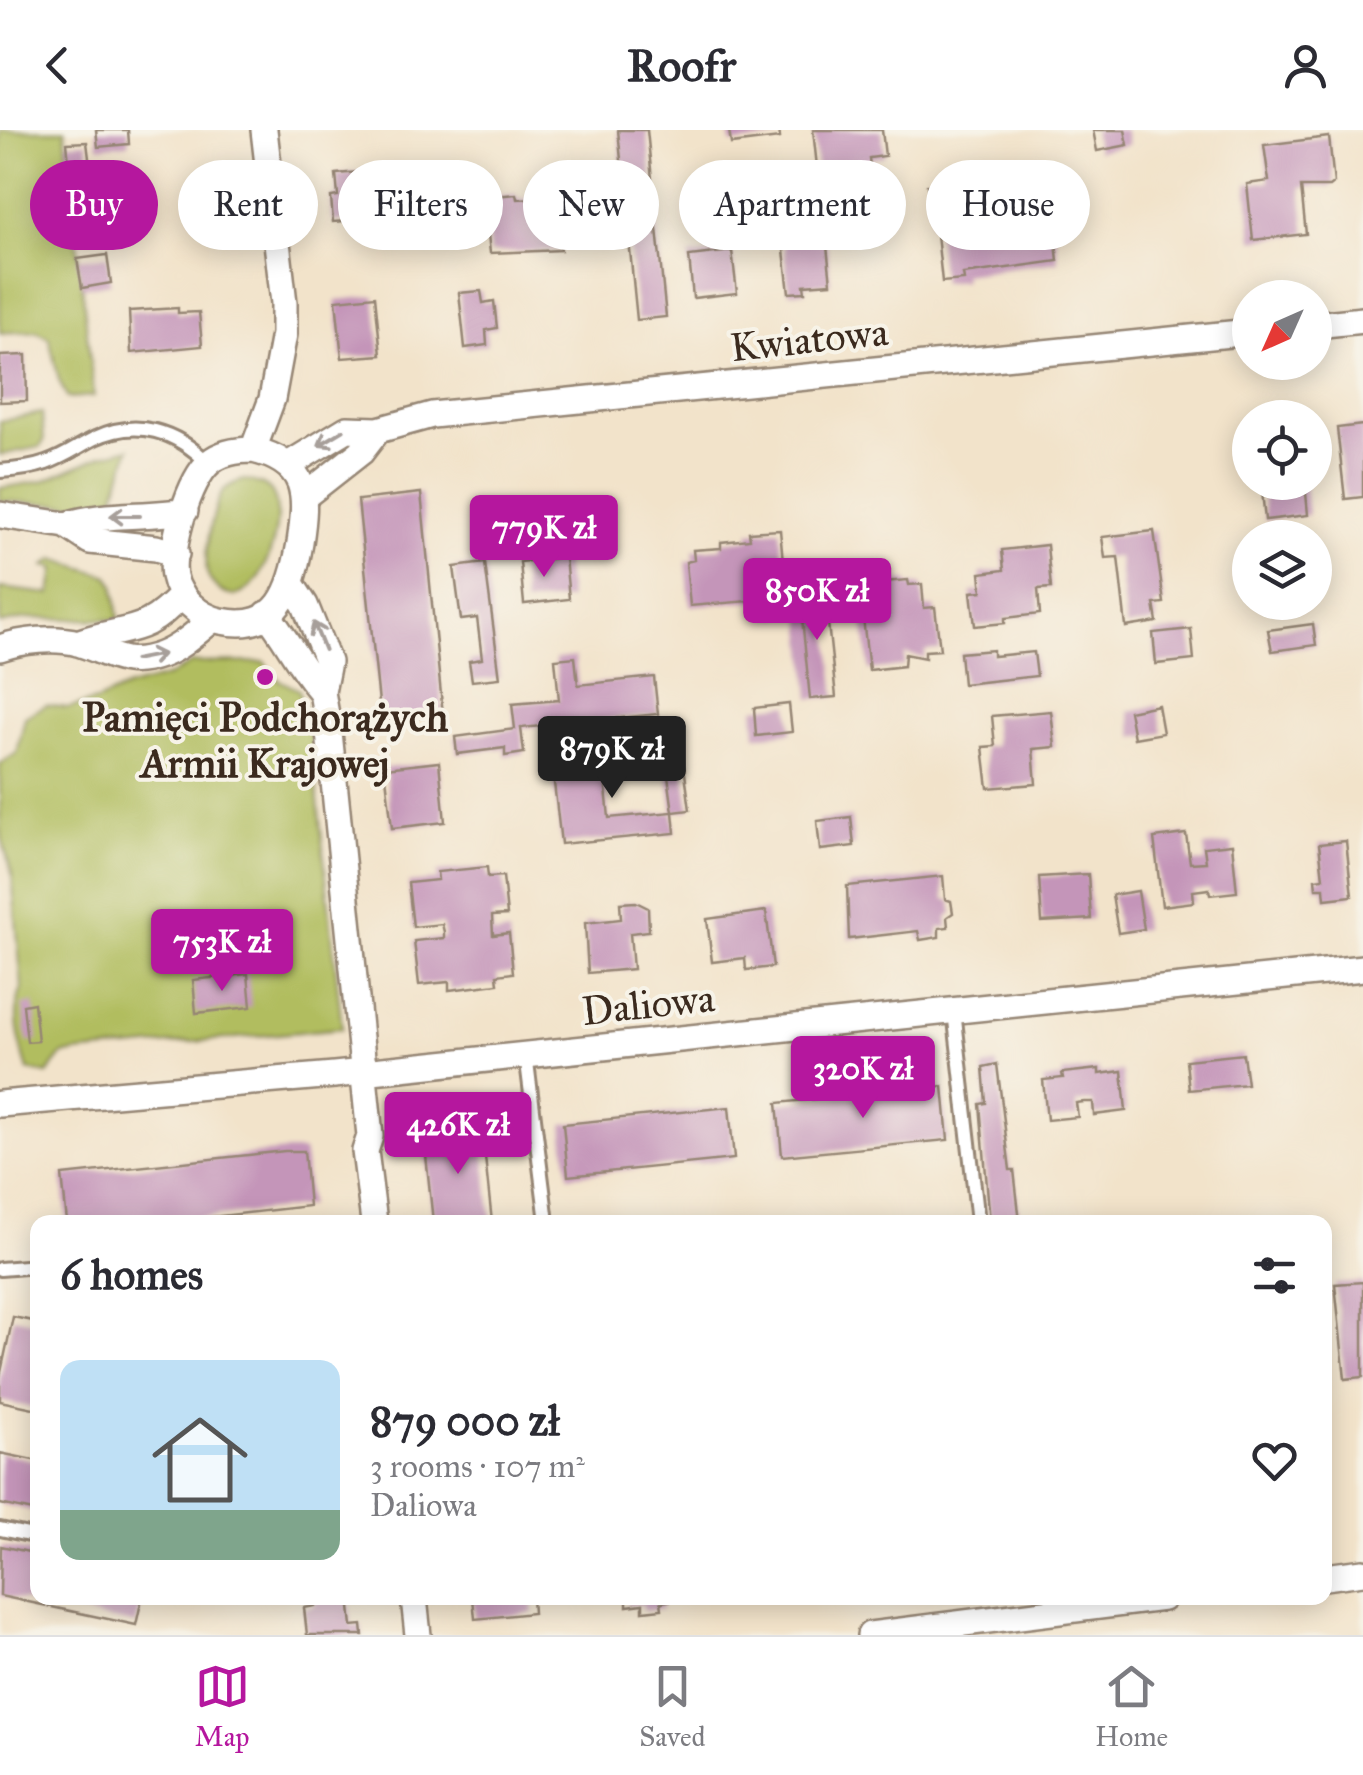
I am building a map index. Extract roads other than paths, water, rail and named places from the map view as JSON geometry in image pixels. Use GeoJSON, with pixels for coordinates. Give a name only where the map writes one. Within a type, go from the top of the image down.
{"type":"FeatureCollection","features":[{"type":"Feature","properties":{"kind":"street"},"geometry":{"type":"LineString","coordinates":[[253,450],[272,400],[284,334],[284,303],[264,130]]}},
{"type":"Feature","properties":{"kind":"street"},"geometry":{"type":"LineString","coordinates":[[1332,323],[1363,320]]}},
{"type":"Feature","properties":{"kind":"street","name":"Kwiatowa"},"geometry":{"type":"LineString","coordinates":[[288,465],[347,428],[378,430],[432,415],[1232,334]]}},
{"type":"Feature","properties":{"kind":"street"},"geometry":{"type":"LineString","coordinates":[[305,496],[361,452],[378,430]]}},
{"type":"Feature","properties":{"kind":"street"},"geometry":{"type":"LineString","coordinates":[[253,450],[288,465],[302,484],[303,526],[292,586],[267,614],[244,622],[213,619],[200,613],[182,594],[174,574],[184,511],[198,475],[208,463],[230,452],[253,450]]}},
{"type":"Feature","properties":{"kind":"street"},"geometry":{"type":"LineString","coordinates":[[66,525],[94,516],[158,516],[184,511]]}},
{"type":"Feature","properties":{"kind":"street"},"geometry":{"type":"LineString","coordinates":[[0,515],[66,525],[90,541],[176,554]]}},
{"type":"Feature","properties":{"kind":"street"},"geometry":{"type":"LineString","coordinates":[[292,586],[312,621],[328,662],[322,692],[364,1072],[370,1136],[366,1152],[373,1215]]}},
{"type":"Feature","properties":{"kind":"street"},"geometry":{"type":"LineString","coordinates":[[0,648],[28,642],[77,643],[109,631],[151,624],[182,594]]}},
{"type":"Feature","properties":{"kind":"street"},"geometry":{"type":"LineString","coordinates":[[267,614],[284,634],[304,672],[322,692]]}},
{"type":"Feature","properties":{"kind":"street"},"geometry":{"type":"LineString","coordinates":[[77,643],[115,660],[153,658],[172,650],[213,619]]}},
{"type":"Feature","properties":{"kind":"street","name":"Daliowa"},"geometry":{"type":"LineString","coordinates":[[0,1104],[364,1072],[1363,968]]}},
{"type":"Feature","properties":{"kind":"street"},"geometry":{"type":"LineString","coordinates":[[1332,1576],[1363,1572]]}},
{"type":"Feature","properties":{"kind":"street"},"geometry":{"type":"LineString","coordinates":[[415,1605],[418,1635]]}},
{"type":"Feature","properties":{"kind":"street"},"geometry":{"type":"LineString","coordinates":[[870,1635],[1024,1625],[1120,1605]]}},
{"type":"Feature","properties":{"kind":"lane"},"geometry":{"type":"LineString","coordinates":[[0,471],[47,463],[109,432],[137,428],[164,432],[208,463]]}},
{"type":"Feature","properties":{"kind":"lane"},"geometry":{"type":"LineString","coordinates":[[954,1011],[977,1215]]}},
{"type":"Feature","properties":{"kind":"lane"},"geometry":{"type":"LineString","coordinates":[[526,1054],[546,1215]]}},
{"type":"Feature","properties":{"kind":"lane"},"geometry":{"type":"LineString","coordinates":[[0,1270],[30,1267]]}},
{"type":"Feature","properties":{"kind":"lane"},"geometry":{"type":"LineString","coordinates":[[0,1529],[30,1535]]}},
{"type":"Feature","properties":{"kind":"place","name":"Pamięci Podchorążych Armii Krajowej"},"geometry":{"type":"Point","coordinates":[265,677]}}]}
